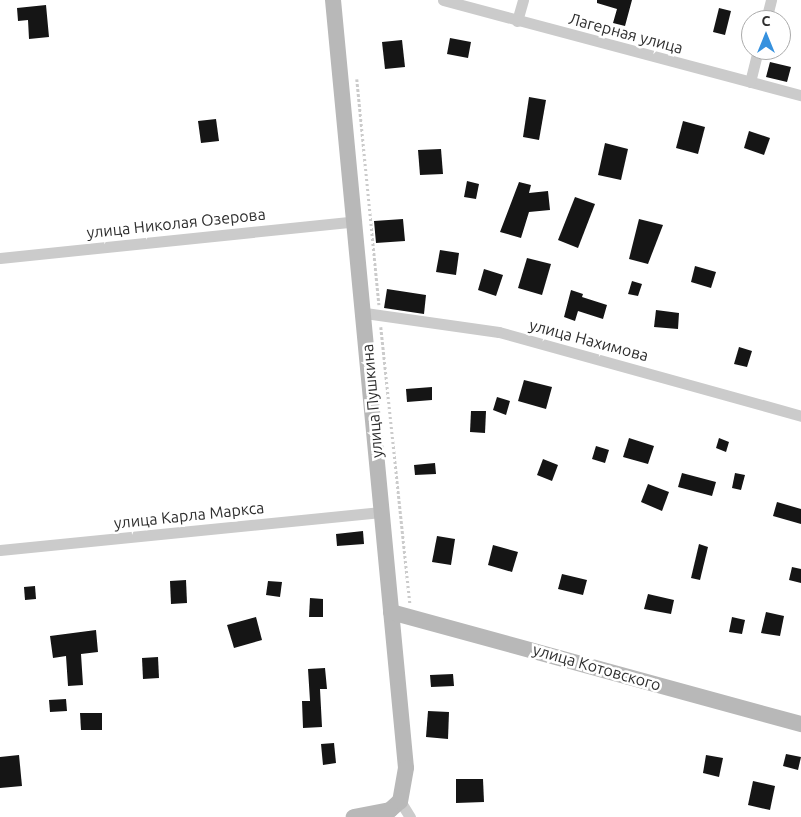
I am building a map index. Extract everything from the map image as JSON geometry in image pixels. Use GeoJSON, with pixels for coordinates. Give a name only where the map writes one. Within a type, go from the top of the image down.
{"type":"FeatureCollection","features":[{"type":"Feature","properties":{"kind":"main road","name":"улица Пушкина"},"geometry":{"type":"LineString","coordinates":[[334,0],[365,313],[406,768],[400,801]]}},
{"type":"Feature","properties":{"kind":"main road","name":"улица Котовского"},"geometry":{"type":"LineString","coordinates":[[391,612],[801,724]]}},
{"type":"Feature","properties":{"kind":"main road"},"geometry":{"type":"LineString","coordinates":[[354,817],[390,810],[400,801]]}},
{"type":"Feature","properties":{"kind":"street","name":"Лагерная улица"},"geometry":{"type":"LineString","coordinates":[[443,0],[801,95]]}},
{"type":"Feature","properties":{"kind":"street"},"geometry":{"type":"LineString","coordinates":[[517,21],[523,0]]}},
{"type":"Feature","properties":{"kind":"street"},"geometry":{"type":"LineString","coordinates":[[750,82],[756,60]]}},
{"type":"Feature","properties":{"kind":"street","name":"улица Николая Озерова"},"geometry":{"type":"LineString","coordinates":[[0,258],[356,220]]}},
{"type":"Feature","properties":{"kind":"street","name":"улица Нахимова"},"geometry":{"type":"LineString","coordinates":[[365,313],[499,332],[801,416]]}},
{"type":"Feature","properties":{"kind":"street","name":"улица Карла Маркса"},"geometry":{"type":"LineString","coordinates":[[0,550],[382,512]]}},
{"type":"Feature","properties":{"kind":"street"},"geometry":{"type":"LineString","coordinates":[[400,801],[410,817]]}},
{"type":"Feature","properties":{"kind":"building"},"geometry":{"type":"Polygon","coordinates":[[[597,0],[632,0],[625,26],[613,23],[617,9],[597,3],[597,0]]]}},
{"type":"Feature","properties":{"kind":"building"},"geometry":{"type":"Polygon","coordinates":[[[46,5],[49,37],[29,39],[28,20],[18,21],[17,8],[46,5]]]}},
{"type":"Feature","properties":{"kind":"building"},"geometry":{"type":"Polygon","coordinates":[[[719,8],[731,11],[725,35],[713,32],[719,8]]]}},
{"type":"Feature","properties":{"kind":"building"},"geometry":{"type":"Polygon","coordinates":[[[450,38],[471,42],[468,58],[447,54],[450,38]]]}},
{"type":"Feature","properties":{"kind":"building"},"geometry":{"type":"Polygon","coordinates":[[[402,40],[405,67],[385,69],[382,42],[402,40]]]}},
{"type":"Feature","properties":{"kind":"building"},"geometry":{"type":"Polygon","coordinates":[[[770,62],[791,67],[787,82],[766,77],[770,62]]]}},
{"type":"Feature","properties":{"kind":"building"},"geometry":{"type":"Polygon","coordinates":[[[529,97],[546,100],[539,140],[523,137],[529,97]]]}},
{"type":"Feature","properties":{"kind":"building"},"geometry":{"type":"Polygon","coordinates":[[[216,119],[219,141],[201,143],[198,121],[216,119]]]}},
{"type":"Feature","properties":{"kind":"building"},"geometry":{"type":"Polygon","coordinates":[[[683,121],[705,127],[698,154],[676,148],[683,121]]]}},
{"type":"Feature","properties":{"kind":"building"},"geometry":{"type":"Polygon","coordinates":[[[749,131],[770,138],[764,155],[744,148],[749,131]]]}},
{"type":"Feature","properties":{"kind":"building"},"geometry":{"type":"Polygon","coordinates":[[[605,143],[628,149],[621,180],[598,175],[605,143]]]}},
{"type":"Feature","properties":{"kind":"building"},"geometry":{"type":"Polygon","coordinates":[[[441,149],[443,174],[420,175],[418,150],[441,149]]]}},
{"type":"Feature","properties":{"kind":"building"},"geometry":{"type":"Polygon","coordinates":[[[467,181],[479,184],[476,199],[464,197],[467,181]]]}},
{"type":"Feature","properties":{"kind":"building"},"geometry":{"type":"Polygon","coordinates":[[[519,182],[531,185],[529,193],[548,191],[550,210],[529,212],[521,238],[500,232],[519,182]]]}},
{"type":"Feature","properties":{"kind":"building"},"geometry":{"type":"Polygon","coordinates":[[[575,197],[595,204],[578,248],[558,240],[575,197]]]}},
{"type":"Feature","properties":{"kind":"building"},"geometry":{"type":"Polygon","coordinates":[[[403,219],[405,241],[376,243],[374,221],[403,219]]]}},
{"type":"Feature","properties":{"kind":"building"},"geometry":{"type":"Polygon","coordinates":[[[639,219],[663,225],[648,264],[629,259],[639,219]]]}},
{"type":"Feature","properties":{"kind":"building"},"geometry":{"type":"Polygon","coordinates":[[[440,250],[459,253],[456,275],[436,272],[440,250]]]}},
{"type":"Feature","properties":{"kind":"building"},"geometry":{"type":"Polygon","coordinates":[[[527,258],[551,264],[542,295],[518,288],[527,258]]]}},
{"type":"Feature","properties":{"kind":"building"},"geometry":{"type":"Polygon","coordinates":[[[695,266],[716,272],[711,288],[691,282],[695,266]]]}},
{"type":"Feature","properties":{"kind":"building"},"geometry":{"type":"Polygon","coordinates":[[[484,269],[503,275],[496,296],[478,290],[484,269]]]}},
{"type":"Feature","properties":{"kind":"building"},"geometry":{"type":"Polygon","coordinates":[[[632,281],[642,284],[638,296],[628,294],[632,281]]]}},
{"type":"Feature","properties":{"kind":"building"},"geometry":{"type":"Polygon","coordinates":[[[387,289],[426,295],[424,314],[384,308],[387,289]]]}},
{"type":"Feature","properties":{"kind":"building"},"geometry":{"type":"Polygon","coordinates":[[[571,290],[583,294],[582,297],[607,305],[603,319],[578,311],[575,321],[564,317],[571,290]]]}},
{"type":"Feature","properties":{"kind":"building"},"geometry":{"type":"Polygon","coordinates":[[[656,310],[679,313],[678,329],[654,327],[656,310]]]}},
{"type":"Feature","properties":{"kind":"building"},"geometry":{"type":"Polygon","coordinates":[[[739,347],[752,351],[747,367],[734,364],[739,347]]]}},
{"type":"Feature","properties":{"kind":"building"},"geometry":{"type":"Polygon","coordinates":[[[524,380],[552,387],[546,409],[518,401],[524,380]]]}},
{"type":"Feature","properties":{"kind":"building"},"geometry":{"type":"Polygon","coordinates":[[[432,387],[432,400],[407,402],[406,389],[432,387]]]}},
{"type":"Feature","properties":{"kind":"building"},"geometry":{"type":"Polygon","coordinates":[[[497,397],[510,401],[506,415],[493,410],[497,397]]]}},
{"type":"Feature","properties":{"kind":"building"},"geometry":{"type":"Polygon","coordinates":[[[471,411],[486,411],[485,433],[470,432],[471,411]]]}},
{"type":"Feature","properties":{"kind":"building"},"geometry":{"type":"Polygon","coordinates":[[[629,438],[654,446],[648,464],[623,457],[629,438]]]}},
{"type":"Feature","properties":{"kind":"building"},"geometry":{"type":"Polygon","coordinates":[[[719,438],[729,442],[726,452],[716,448],[719,438]]]}},
{"type":"Feature","properties":{"kind":"building"},"geometry":{"type":"Polygon","coordinates":[[[596,446],[609,450],[605,463],[592,459],[596,446]]]}},
{"type":"Feature","properties":{"kind":"building"},"geometry":{"type":"Polygon","coordinates":[[[543,459],[558,465],[552,481],[537,475],[543,459]]]}},
{"type":"Feature","properties":{"kind":"building"},"geometry":{"type":"Polygon","coordinates":[[[435,463],[436,474],[415,475],[414,465],[435,463]]]}},
{"type":"Feature","properties":{"kind":"building"},"geometry":{"type":"Polygon","coordinates":[[[682,473],[716,482],[712,496],[678,487],[682,473]]]}},
{"type":"Feature","properties":{"kind":"building"},"geometry":{"type":"Polygon","coordinates":[[[735,473],[745,475],[741,490],[732,488],[735,473]]]}},
{"type":"Feature","properties":{"kind":"building"},"geometry":{"type":"Polygon","coordinates":[[[648,484],[669,492],[662,511],[641,502],[648,484]]]}},
{"type":"Feature","properties":{"kind":"building"},"geometry":{"type":"Polygon","coordinates":[[[777,502],[801,509],[801,524],[773,516],[777,502]]]}},
{"type":"Feature","properties":{"kind":"building"},"geometry":{"type":"Polygon","coordinates":[[[363,531],[364,544],[337,546],[336,534],[363,531]]]}},
{"type":"Feature","properties":{"kind":"building"},"geometry":{"type":"Polygon","coordinates":[[[437,536],[455,539],[451,565],[432,562],[437,536]]]}},
{"type":"Feature","properties":{"kind":"building"},"geometry":{"type":"Polygon","coordinates":[[[699,544],[708,547],[700,580],[691,578],[699,544]]]}},
{"type":"Feature","properties":{"kind":"building"},"geometry":{"type":"Polygon","coordinates":[[[493,545],[518,552],[512,572],[488,565],[493,545]]]}},
{"type":"Feature","properties":{"kind":"building"},"geometry":{"type":"Polygon","coordinates":[[[792,567],[801,569],[801,583],[789,580],[792,567]]]}},
{"type":"Feature","properties":{"kind":"building"},"geometry":{"type":"Polygon","coordinates":[[[562,574],[587,580],[583,595],[558,589],[562,574]]]}},
{"type":"Feature","properties":{"kind":"building"},"geometry":{"type":"Polygon","coordinates":[[[186,580],[187,603],[171,604],[170,581],[186,580]]]}},
{"type":"Feature","properties":{"kind":"building"},"geometry":{"type":"Polygon","coordinates":[[[268,581],[282,582],[280,597],[266,595],[268,581]]]}},
{"type":"Feature","properties":{"kind":"building"},"geometry":{"type":"Polygon","coordinates":[[[35,586],[36,599],[25,600],[24,587],[35,586]]]}},
{"type":"Feature","properties":{"kind":"building"},"geometry":{"type":"Polygon","coordinates":[[[648,594],[674,600],[671,614],[644,609],[648,594]]]}},
{"type":"Feature","properties":{"kind":"building"},"geometry":{"type":"Polygon","coordinates":[[[310,598],[323,599],[323,617],[309,617],[310,598]]]}},
{"type":"Feature","properties":{"kind":"building"},"geometry":{"type":"Polygon","coordinates":[[[766,612],[784,616],[780,636],[761,633],[766,612]]]}},
{"type":"Feature","properties":{"kind":"building"},"geometry":{"type":"Polygon","coordinates":[[[256,617],[262,640],[234,648],[227,625],[256,617]]]}},
{"type":"Feature","properties":{"kind":"building"},"geometry":{"type":"Polygon","coordinates":[[[732,617],[745,620],[742,634],[729,632],[732,617]]]}},
{"type":"Feature","properties":{"kind":"building"},"geometry":{"type":"Polygon","coordinates":[[[96,630],[98,652],[81,654],[83,685],[68,686],[66,656],[53,658],[50,636],[96,630]]]}},
{"type":"Feature","properties":{"kind":"building"},"geometry":{"type":"Polygon","coordinates":[[[158,657],[159,678],[143,679],[142,658],[158,657]]]}},
{"type":"Feature","properties":{"kind":"building"},"geometry":{"type":"Polygon","coordinates":[[[325,668],[327,689],[320,689],[322,727],[303,728],[302,701],[310,701],[308,669],[325,668]]]}},
{"type":"Feature","properties":{"kind":"building"},"geometry":{"type":"Polygon","coordinates":[[[453,674],[454,686],[431,687],[430,675],[453,674]]]}},
{"type":"Feature","properties":{"kind":"building"},"geometry":{"type":"Polygon","coordinates":[[[66,699],[67,711],[50,712],[49,700],[66,699]]]}},
{"type":"Feature","properties":{"kind":"building"},"geometry":{"type":"Polygon","coordinates":[[[428,711],[449,712],[448,739],[426,737],[428,711]]]}},
{"type":"Feature","properties":{"kind":"building"},"geometry":{"type":"Polygon","coordinates":[[[80,713],[102,713],[102,730],[81,730],[80,713]]]}},
{"type":"Feature","properties":{"kind":"building"},"geometry":{"type":"Polygon","coordinates":[[[334,743],[336,763],[323,765],[321,744],[334,743]]]}},
{"type":"Feature","properties":{"kind":"building"},"geometry":{"type":"Polygon","coordinates":[[[786,754],[801,757],[798,770],[783,766],[786,754]]]}},
{"type":"Feature","properties":{"kind":"building"},"geometry":{"type":"Polygon","coordinates":[[[19,755],[22,786],[0,788],[0,757],[19,755]]]}},
{"type":"Feature","properties":{"kind":"building"},"geometry":{"type":"Polygon","coordinates":[[[706,755],[723,758],[719,777],[703,773],[706,755]]]}},
{"type":"Feature","properties":{"kind":"building"},"geometry":{"type":"Polygon","coordinates":[[[456,779],[483,779],[484,802],[456,803],[456,779]]]}},
{"type":"Feature","properties":{"kind":"building"},"geometry":{"type":"Polygon","coordinates":[[[753,781],[775,786],[770,810],[748,805],[753,781]]]}}]}
